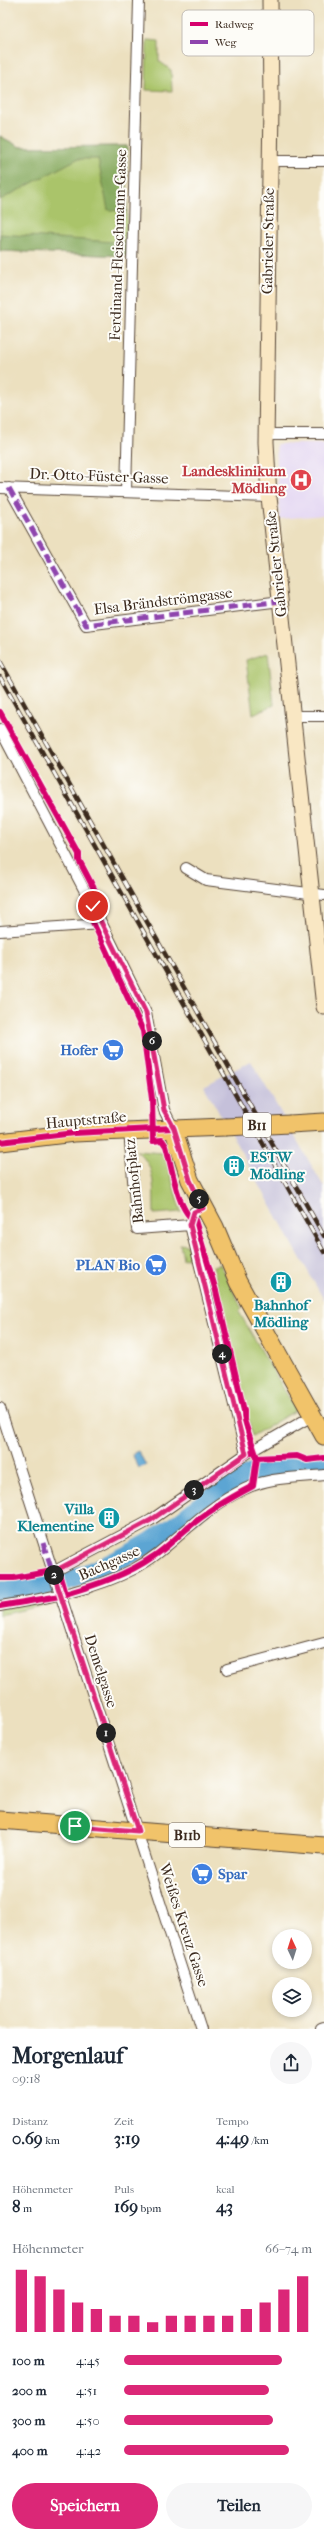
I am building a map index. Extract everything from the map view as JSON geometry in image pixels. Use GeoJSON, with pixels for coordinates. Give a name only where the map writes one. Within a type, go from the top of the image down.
{"type":"FeatureCollection","features":[{"type":"Feature","properties":{"kind":"main road","name":"B11"},"geometry":{"type":"LineString","coordinates":[[174,1128],[324,1122]]}},
{"type":"Feature","properties":{"kind":"main road","name":"Hauptstraße"},"geometry":{"type":"LineString","coordinates":[[0,1142],[129,1130],[174,1128]]}},
{"type":"Feature","properties":{"kind":"main road"},"geometry":{"type":"LineString","coordinates":[[174,1128],[190,1180],[203,1208],[215,1227],[238,1282],[324,1436]]}},
{"type":"Feature","properties":{"kind":"main road","name":"B11b"},"geometry":{"type":"LineString","coordinates":[[0,1820],[324,1846]]}},
{"type":"Feature","properties":{"kind":"street","name":"Ferdinand-Fleischmann-Gasse"},"geometry":{"type":"LineString","coordinates":[[126,492],[139,0]]}},
{"type":"Feature","properties":{"kind":"street","name":"Gabrieler Straße"},"geometry":{"type":"LineString","coordinates":[[270,0],[270,10]]}},
{"type":"Feature","properties":{"kind":"street","name":"Gabrieler Straße"},"geometry":{"type":"LineString","coordinates":[[271,56],[265,434],[269,497],[292,716],[317,895],[324,1007]]}},
{"type":"Feature","properties":{"kind":"street"},"geometry":{"type":"LineString","coordinates":[[269,161],[324,161]]}},
{"type":"Feature","properties":{"kind":"street"},"geometry":{"type":"LineString","coordinates":[[265,434],[324,434]]}},
{"type":"Feature","properties":{"kind":"street","name":"Dr.-Otto-Füster-Gasse"},"geometry":{"type":"LineString","coordinates":[[4,488],[269,497]]}},
{"type":"Feature","properties":{"kind":"street","name":"Elsa Brändströmgasse"},"geometry":{"type":"LineString","coordinates":[[4,488],[86,625],[281,601]]}},
{"type":"Feature","properties":{"kind":"street"},"geometry":{"type":"LineString","coordinates":[[292,716],[324,716]]}},
{"type":"Feature","properties":{"kind":"street"},"geometry":{"type":"LineString","coordinates":[[0,729],[2,739],[102,924],[146,1013],[164,1110],[174,1128]]}},
{"type":"Feature","properties":{"kind":"street"},"geometry":{"type":"LineString","coordinates":[[186,868],[206,880],[317,895]]}},
{"type":"Feature","properties":{"kind":"street"},"geometry":{"type":"LineString","coordinates":[[0,931],[102,924]]}},
{"type":"Feature","properties":{"kind":"street","name":"Bahnhofplatz"},"geometry":{"type":"LineString","coordinates":[[129,1130],[137,1228],[190,1225]]}},
{"type":"Feature","properties":{"kind":"street"},"geometry":{"type":"LineString","coordinates":[[203,1208],[194,1212],[190,1225],[246,1454]]}},
{"type":"Feature","properties":{"kind":"street"},"geometry":{"type":"LineString","coordinates":[[0,1408],[55,1572]]}},
{"type":"Feature","properties":{"kind":"street","name":"Bachgasse"},"geometry":{"type":"LineString","coordinates":[[55,1572],[151,1520],[246,1454],[312,1416]]}},
{"type":"Feature","properties":{"kind":"street","name":"Bachgasse"},"geometry":{"type":"LineString","coordinates":[[0,1606],[101,1584],[134,1569],[155,1556],[190,1526],[223,1501],[253,1486],[272,1480],[324,1475]]}},
{"type":"Feature","properties":{"kind":"street","name":"Demelgasse"},"geometry":{"type":"LineString","coordinates":[[55,1572],[59,1593],[138,1831]]}},
{"type":"Feature","properties":{"kind":"street"},"geometry":{"type":"LineString","coordinates":[[227,1669],[324,1643]]}},
{"type":"Feature","properties":{"kind":"street","name":"Weißes Kreuz Gasse"},"geometry":{"type":"LineString","coordinates":[[138,1831],[202,2029]]}},
{"type":"Feature","properties":{"kind":"street"},"geometry":{"type":"LineString","coordinates":[[320,2029],[324,2028]]}},
{"type":"Feature","properties":{"kind":"shaded area","name":"Landesklinikum Mödling"},"geometry":{"type":"Polygon","coordinates":[[[276,444],[324,444],[324,515],[280,519],[276,444]]]}},
{"type":"Feature","properties":{"kind":"shaded area","name":"Bahnhof Mödling"},"geometry":{"type":"Polygon","coordinates":[[[251,1061],[324,1187],[324,1300],[204,1086],[251,1061]]]}},
{"type":"Feature","properties":{"kind":"green space"},"geometry":{"type":"Polygon","coordinates":[[[147,40],[159,41],[159,61],[171,70],[172,91],[146,90],[147,40]]]}},
{"type":"Feature","properties":{"kind":"green space"},"geometry":{"type":"Polygon","coordinates":[[[0,136],[20,147],[127,146],[127,256],[0,251],[0,136]]]}},
{"type":"Feature","properties":{"kind":"green space"},"geometry":{"type":"Polygon","coordinates":[[[0,136],[20,147],[127,146],[127,212],[108,210],[98,159],[77,159],[0,200],[0,136]]]}},
{"type":"Feature","properties":{"kind":"green space"},"geometry":{"type":"Polygon","coordinates":[[[0,234],[127,243],[127,256],[0,251],[0,234]]]}},
{"type":"Feature","properties":{"kind":"green space"},"geometry":{"type":"Polygon","coordinates":[[[268,653],[274,705],[253,714],[246,660],[268,653]]]}},
{"type":"Feature","properties":{"kind":"green space"},"geometry":{"type":"Polygon","coordinates":[[[136,1151],[164,1153],[181,1212],[154,1214],[151,1171],[143,1157],[136,1151]]]}},
{"type":"Feature","properties":{"kind":"green space"},"geometry":{"type":"Polygon","coordinates":[[[180,1244],[187,1245],[191,1257],[183,1259],[180,1244]]]}},
{"type":"Feature","properties":{"kind":"green space"},"geometry":{"type":"Polygon","coordinates":[[[220,1264],[242,1309],[239,1312],[296,1410],[252,1436],[213,1266],[220,1264]]]}},
{"type":"Feature","properties":{"kind":"green space"},"geometry":{"type":"Polygon","coordinates":[[[43,1580],[54,1603],[0,1615],[0,1582],[43,1580]]]}},
{"type":"Feature","properties":{"kind":"water"},"geometry":{"type":"Polygon","coordinates":[[[138,1451],[146,1465],[139,1468],[132,1454],[138,1451]]]}},
{"type":"Feature","properties":{"kind":"waterway"},"geometry":{"type":"LineString","coordinates":[[0,1591],[22,1590],[44,1586],[89,1573],[110,1564],[151,1542],[179,1523],[227,1486],[249,1475],[276,1468],[324,1464]]}},
{"type":"Feature","properties":{"kind":"railway"},"geometry":{"type":"LineString","coordinates":[[0,661],[324,1236]]}},
{"type":"Feature","properties":{"kind":"railway"},"geometry":{"type":"LineString","coordinates":[[0,677],[324,1252]]}},
{"type":"Feature","properties":{"kind":"marked path"},"geometry":{"type":"LineString","coordinates":[[9,488],[86,625],[281,601]]}},
{"type":"Feature","properties":{"kind":"marked path"},"geometry":{"type":"LineString","coordinates":[[43,1543],[53,1574]]}},
{"type":"Feature","properties":{"kind":"cycle path"},"geometry":{"type":"LineString","coordinates":[[0,712],[79,854],[79,860],[101,902],[87,909],[143,1031],[152,1099],[153,1141],[162,1140],[166,1146],[180,1198],[189,1216],[195,1220],[216,1291],[244,1411],[244,1420],[257,1458],[253,1486],[204,1515],[159,1553],[144,1563],[111,1579],[65,1594],[58,1570]]}},
{"type":"Feature","properties":{"kind":"cycle path"},"geometry":{"type":"LineString","coordinates":[[0,1142],[74,1133],[173,1128]]}},
{"type":"Feature","properties":{"kind":"cycle path"},"geometry":{"type":"LineString","coordinates":[[0,1578],[14,1578],[58,1570],[151,1520],[254,1450]]}},
{"type":"Feature","properties":{"kind":"cycle path"},"geometry":{"type":"LineString","coordinates":[[257,1458],[297,1456],[307,1460],[324,1458]]}},
{"type":"Feature","properties":{"kind":"cycle path"},"geometry":{"type":"LineString","coordinates":[[0,1606],[60,1596]]}},
{"type":"Feature","properties":{"kind":"place","name":"Landesklinikum Mödling"},"geometry":{"type":"Point","coordinates":[301,480]}},
{"type":"Feature","properties":{"kind":"place","name":"Hofer"},"geometry":{"type":"Point","coordinates":[113,1050]}},
{"type":"Feature","properties":{"kind":"place","name":"ESTW Mödling"},"geometry":{"type":"Point","coordinates":[234,1166]}},
{"type":"Feature","properties":{"kind":"place","name":"PLAN Bio"},"geometry":{"type":"Point","coordinates":[156,1265]}},
{"type":"Feature","properties":{"kind":"place","name":"Bahnhof Mödling"},"geometry":{"type":"Point","coordinates":[281,1282]}},
{"type":"Feature","properties":{"kind":"place","name":"Villa Klementine"},"geometry":{"type":"Point","coordinates":[109,1518]}},
{"type":"Feature","properties":{"kind":"place","name":"Spar"},"geometry":{"type":"Point","coordinates":[202,1874]}},
{"type":"Feature","properties":{"kind":"route"},"geometry":{"type":"LineString","coordinates":[[75,1826],[138,1831],[53,1572],[105,1546],[151,1520],[246,1454],[190,1225],[194,1212],[203,1208],[190,1180],[174,1128],[166,1117],[149,1022],[146,1013],[93,906]]}}]}
